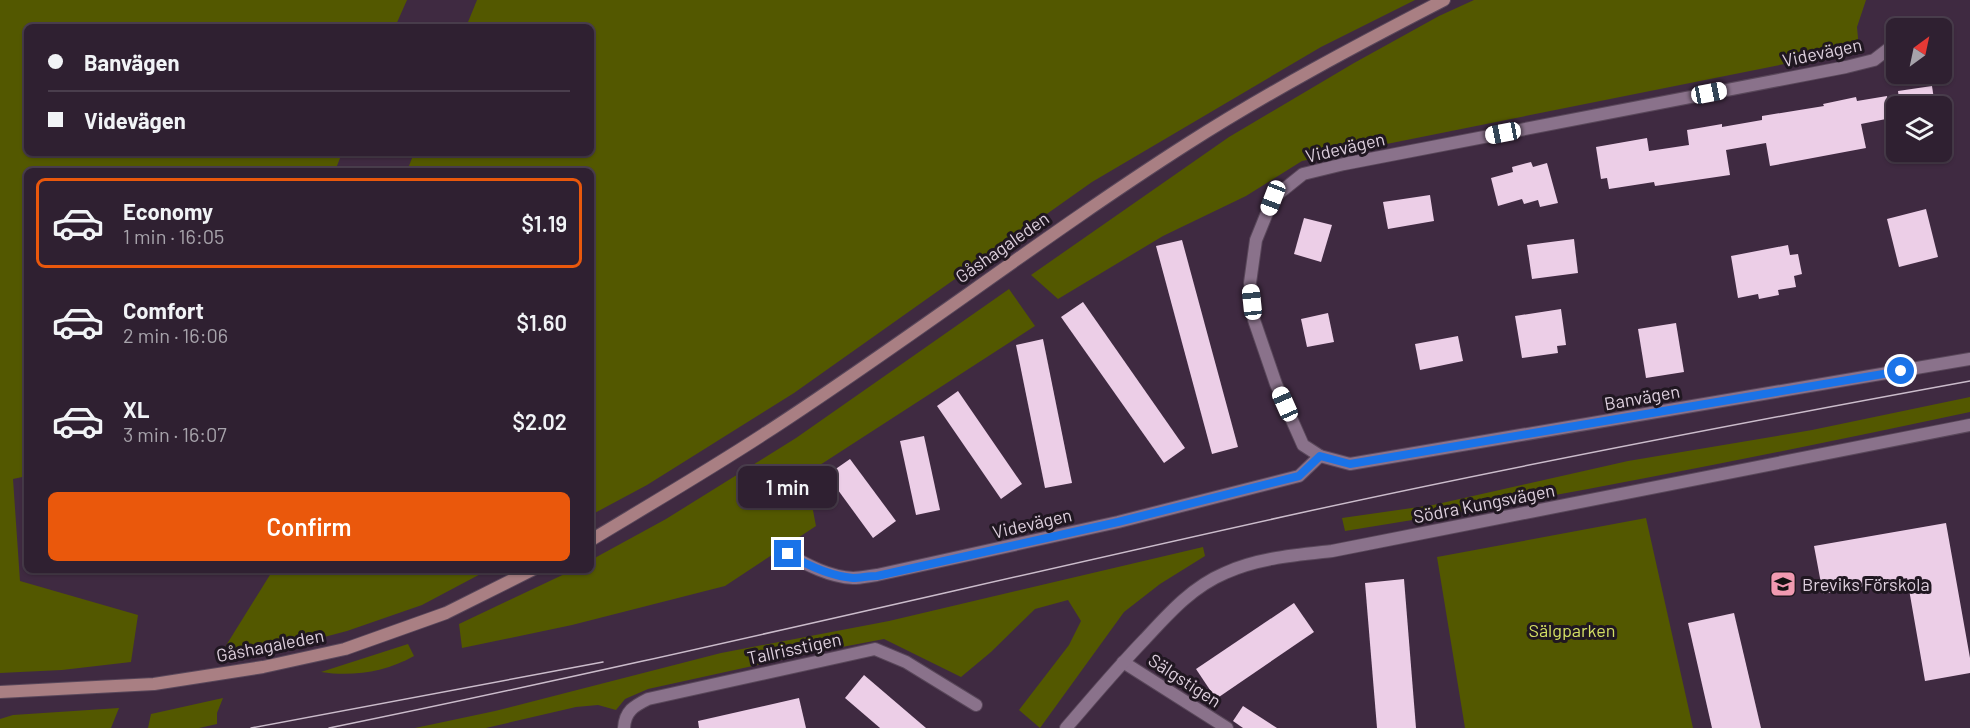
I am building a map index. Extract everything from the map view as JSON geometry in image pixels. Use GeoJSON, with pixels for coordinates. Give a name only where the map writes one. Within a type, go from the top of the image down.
{"type":"FeatureCollection","features":[{"type":"Feature","properties":{"kind":"main road","name":"Gåshagaleden"},"geometry":{"type":"LineString","coordinates":[[594,538],[764,434],[908,336],[1052,233],[1188,144],[1317,66],[1444,0]]}},
{"type":"Feature","properties":{"kind":"main road","name":"Gåshagaleden"},"geometry":{"type":"LineString","coordinates":[[0,692],[154,684],[263,667],[345,649],[446,613],[526,573]]}},
{"type":"Feature","properties":{"kind":"street","name":"Videvägen"},"geometry":{"type":"LineString","coordinates":[[788,554],[832,574],[853,578],[877,576],[1118,522],[1299,476],[1320,456],[1303,445],[1276,384],[1254,320],[1250,283],[1256,240],[1273,198],[1303,174],[1845,67],[1874,60],[1886,51]]}},
{"type":"Feature","properties":{"kind":"street","name":"Banvägen"},"geometry":{"type":"LineString","coordinates":[[1320,456],[1350,464],[1970,359]]}},
{"type":"Feature","properties":{"kind":"street","name":"Södra Kungsvägen"},"geometry":{"type":"LineString","coordinates":[[1066,728],[1176,606],[1200,586],[1225,573],[1259,562],[1292,555],[1332,551],[1970,426]]}},
{"type":"Feature","properties":{"kind":"street","name":"Tallrisstigen"},"geometry":{"type":"LineString","coordinates":[[624,728],[624,720],[631,707],[648,699],[875,649],[906,662],[976,705]]}},
{"type":"Feature","properties":{"kind":"street","name":"Sälgstigen"},"geometry":{"type":"LineString","coordinates":[[1124,662],[1227,728]]}},
{"type":"Feature","properties":{"kind":"green space"},"geometry":{"type":"Polygon","coordinates":[[[0,0],[407,0],[396,24],[24,24],[24,156],[341,156],[336,168],[24,168],[24,477],[13,479],[20,581],[138,615],[131,662],[62,670],[0,673],[0,0]]]}},
{"type":"Feature","properties":{"kind":"green space"},"geometry":{"type":"Polygon","coordinates":[[[477,0],[1415,0],[1321,47],[1092,182],[794,393],[647,485],[594,513],[594,168],[408,168],[413,156],[594,156],[594,24],[467,24],[477,0]]]}},
{"type":"Feature","properties":{"kind":"green space"},"geometry":{"type":"Polygon","coordinates":[[[1474,0],[1866,0],[1857,27],[1859,49],[1302,161],[1246,196],[1163,236],[1058,299],[1031,275],[1229,137],[1354,63],[1439,16],[1474,0]]]}},
{"type":"Feature","properties":{"kind":"green space"},"geometry":{"type":"Polygon","coordinates":[[[1009,289],[1035,326],[806,474],[816,526],[725,586],[572,625],[462,648],[459,624],[567,573],[594,573],[594,558],[666,519],[796,438],[1009,289]]]}},
{"type":"Feature","properties":{"kind":"green space"},"geometry":{"type":"Polygon","coordinates":[[[1970,397],[1970,412],[1658,476],[1345,531],[1342,518],[1433,505],[1628,461],[1812,430],[1970,397]]]}},
{"type":"Feature","properties":{"kind":"green space","name":"Sälgparken"},"geometry":{"type":"Polygon","coordinates":[[[1646,518],[1693,728],[1465,728],[1437,557],[1646,518]]]}},
{"type":"Feature","properties":{"kind":"green space"},"geometry":{"type":"Polygon","coordinates":[[[1203,547],[1205,556],[1160,584],[1124,612],[1040,728],[1019,710],[1069,645],[1081,621],[1068,600],[1035,609],[991,652],[961,677],[884,639],[648,689],[625,699],[616,710],[598,705],[576,707],[486,728],[415,728],[495,711],[721,653],[889,621],[1203,547]]]}},
{"type":"Feature","properties":{"kind":"green space"},"geometry":{"type":"Polygon","coordinates":[[[271,573],[482,573],[422,605],[347,631],[260,654],[217,660],[271,573]]]}},
{"type":"Feature","properties":{"kind":"green space"},"geometry":{"type":"Polygon","coordinates":[[[408,644],[414,656],[392,666],[369,672],[345,674],[321,672],[408,644]]]}},
{"type":"Feature","properties":{"kind":"green space"},"geometry":{"type":"Polygon","coordinates":[[[223,698],[217,713],[217,724],[199,728],[148,728],[151,714],[223,698]]]}},
{"type":"Feature","properties":{"kind":"green space"},"geometry":{"type":"Polygon","coordinates":[[[119,708],[111,728],[0,728],[0,719],[13,715],[119,708]]]}},
{"type":"Feature","properties":{"kind":"building"},"geometry":{"type":"Polygon","coordinates":[[[1932,86],[1934,96],[1899,96],[1898,91],[1932,86]]]}},
{"type":"Feature","properties":{"kind":"building"},"geometry":{"type":"Polygon","coordinates":[[[1886,96],[1886,119],[1861,124],[1866,148],[1770,166],[1766,143],[1726,150],[1730,175],[1655,186],[1654,182],[1609,189],[1607,178],[1601,179],[1596,147],[1647,138],[1649,151],[1689,145],[1687,130],[1762,120],[1762,116],[1824,106],[1823,104],[1856,97],[1857,101],[1886,96]]]}},
{"type":"Feature","properties":{"kind":"building"},"geometry":{"type":"Polygon","coordinates":[[[1531,162],[1533,167],[1547,163],[1558,203],[1540,207],[1538,200],[1524,204],[1522,199],[1498,206],[1491,178],[1513,172],[1512,167],[1531,162]]]}},
{"type":"Feature","properties":{"kind":"building"},"geometry":{"type":"Polygon","coordinates":[[[1430,195],[1434,221],[1388,229],[1383,202],[1430,195]]]}},
{"type":"Feature","properties":{"kind":"building"},"geometry":{"type":"Polygon","coordinates":[[[1926,209],[1938,257],[1899,267],[1887,219],[1926,209]]]}},
{"type":"Feature","properties":{"kind":"building"},"geometry":{"type":"Polygon","coordinates":[[[1304,218],[1332,225],[1321,262],[1294,254],[1304,218]]]}},
{"type":"Feature","properties":{"kind":"building"},"geometry":{"type":"Polygon","coordinates":[[[1574,239],[1578,273],[1532,279],[1527,245],[1574,239]]]}},
{"type":"Feature","properties":{"kind":"building"},"geometry":{"type":"Polygon","coordinates":[[[1182,240],[1238,447],[1212,454],[1156,246],[1182,240]]]}},
{"type":"Feature","properties":{"kind":"building"},"geometry":{"type":"Polygon","coordinates":[[[1788,245],[1790,255],[1798,254],[1802,274],[1794,276],[1796,287],[1778,290],[1779,295],[1759,299],[1758,294],[1738,298],[1731,256],[1788,245]]]}},
{"type":"Feature","properties":{"kind":"building"},"geometry":{"type":"Polygon","coordinates":[[[1083,302],[1185,448],[1164,463],[1061,317],[1083,302]]]}},
{"type":"Feature","properties":{"kind":"building"},"geometry":{"type":"Polygon","coordinates":[[[1561,309],[1566,345],[1557,346],[1558,353],[1522,358],[1515,316],[1561,309]]]}},
{"type":"Feature","properties":{"kind":"building"},"geometry":{"type":"Polygon","coordinates":[[[1328,313],[1334,342],[1307,347],[1301,319],[1328,313]]]}},
{"type":"Feature","properties":{"kind":"building"},"geometry":{"type":"Polygon","coordinates":[[[1676,323],[1684,372],[1646,378],[1638,329],[1676,323]]]}},
{"type":"Feature","properties":{"kind":"building"},"geometry":{"type":"Polygon","coordinates":[[[1458,336],[1463,361],[1420,370],[1415,344],[1458,336]]]}},
{"type":"Feature","properties":{"kind":"building"},"geometry":{"type":"Polygon","coordinates":[[[1043,339],[1072,483],[1045,488],[1016,345],[1043,339]]]}},
{"type":"Feature","properties":{"kind":"building"},"geometry":{"type":"Polygon","coordinates":[[[958,391],[1022,484],[1001,499],[937,406],[958,391]]]}},
{"type":"Feature","properties":{"kind":"building"},"geometry":{"type":"Polygon","coordinates":[[[924,436],[940,510],[916,515],[900,441],[924,436]]]}},
{"type":"Feature","properties":{"kind":"building"},"geometry":{"type":"Polygon","coordinates":[[[850,459],[896,521],[873,538],[827,475],[850,459]]]}},
{"type":"Feature","properties":{"kind":"building"},"geometry":{"type":"Polygon","coordinates":[[[1946,523],[1970,658],[1970,673],[1925,681],[1907,578],[1823,594],[1814,546],[1946,523]]]}},
{"type":"Feature","properties":{"kind":"building"},"geometry":{"type":"Polygon","coordinates":[[[1404,579],[1416,728],[1377,728],[1365,583],[1404,579]]]}},
{"type":"Feature","properties":{"kind":"building"},"geometry":{"type":"Polygon","coordinates":[[[1294,603],[1314,632],[1216,699],[1196,669],[1294,603]]]}},
{"type":"Feature","properties":{"kind":"building"},"geometry":{"type":"Polygon","coordinates":[[[1734,613],[1761,728],[1712,728],[1688,623],[1734,613]]]}},
{"type":"Feature","properties":{"kind":"building"},"geometry":{"type":"Polygon","coordinates":[[[864,675],[926,728],[880,728],[845,698],[864,675]]]}},
{"type":"Feature","properties":{"kind":"building"},"geometry":{"type":"Polygon","coordinates":[[[799,698],[806,728],[699,728],[698,721],[799,698]]]}},
{"type":"Feature","properties":{"kind":"building"},"geometry":{"type":"Polygon","coordinates":[[[1243,706],[1277,728],[1243,728],[1233,721],[1243,706]]]}},
{"type":"Feature","properties":{"kind":"tram line"},"geometry":{"type":"LineString","coordinates":[[329,728],[572,677],[1467,477],[1970,381]]}},
{"type":"Feature","properties":{"kind":"tram line"},"geometry":{"type":"LineString","coordinates":[[251,728],[603,662]]}},
{"type":"Feature","properties":{"kind":"place","name":"Breviks Förskola"},"geometry":{"type":"Point","coordinates":[1783,584]}},
{"type":"Feature","properties":{"kind":"route"},"geometry":{"type":"LineString","coordinates":[[788,554],[832,574],[853,578],[877,576],[1118,522],[1299,476],[1320,456],[1350,464],[1901,371]]}}]}
